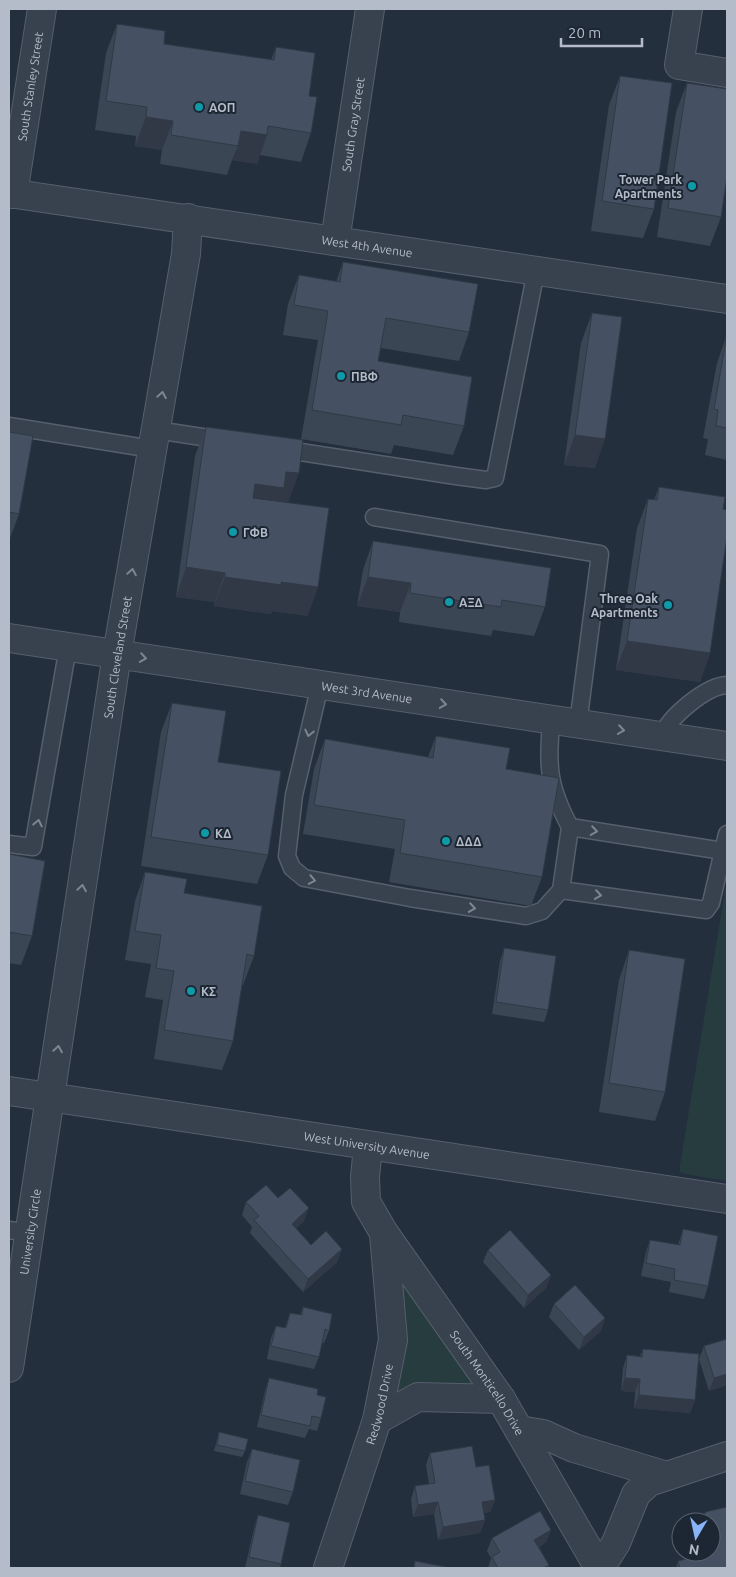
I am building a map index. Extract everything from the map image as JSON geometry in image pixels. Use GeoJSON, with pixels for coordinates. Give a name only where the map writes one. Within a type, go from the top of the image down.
{"type":"FeatureCollection","features":[{"type":"Feature","properties":{"kind":"street","name":"South Stanley Street"},"geometry":{"type":"LineString","coordinates":[[11,193],[42,9]]}},
{"type":"Feature","properties":{"kind":"street","name":"South Gray Street"},"geometry":{"type":"LineString","coordinates":[[335,241],[370,9]]}},
{"type":"Feature","properties":{"kind":"street"},"geometry":{"type":"LineString","coordinates":[[688,9],[679,65],[727,73]]}},
{"type":"Feature","properties":{"kind":"street","name":"West 4th Avenue"},"geometry":{"type":"LineString","coordinates":[[11,193],[727,299]]}},
{"type":"Feature","properties":{"kind":"street","name":"South Cleveland Street"},"geometry":{"type":"LineString","coordinates":[[50,1097],[118,654],[186,254],[188,218]]}},
{"type":"Feature","properties":{"kind":"street","name":"West 3rd Avenue"},"geometry":{"type":"LineString","coordinates":[[9,638],[727,746]]}},
{"type":"Feature","properties":{"kind":"street","name":"West University Avenue"},"geometry":{"type":"LineString","coordinates":[[9,1091],[727,1199]]}},
{"type":"Feature","properties":{"kind":"street","name":"University Circle"},"geometry":{"type":"LineString","coordinates":[[9,1368],[19,1232],[50,1097]]}},
{"type":"Feature","properties":{"kind":"street","name":"South Monticello Drive"},"geometry":{"type":"LineString","coordinates":[[368,1146],[364,1177],[366,1202],[384,1233],[501,1399],[600,1568]]}},
{"type":"Feature","properties":{"kind":"street","name":"Redwood Drive"},"geometry":{"type":"LineString","coordinates":[[328,1568],[377,1420],[392,1340],[384,1233]]}},
{"type":"Feature","properties":{"kind":"street"},"geometry":{"type":"LineString","coordinates":[[377,1420],[418,1397],[501,1399]]}},
{"type":"Feature","properties":{"kind":"street"},"geometry":{"type":"LineString","coordinates":[[519,1430],[543,1434],[574,1448],[667,1476]]}},
{"type":"Feature","properties":{"kind":"street"},"geometry":{"type":"LineString","coordinates":[[600,1568],[616,1543],[636,1494],[648,1482],[727,1456]]}},
{"type":"Feature","properties":{"kind":"lane"},"geometry":{"type":"LineString","coordinates":[[262,446],[456,476],[486,480],[495,478],[536,271]]}},
{"type":"Feature","properties":{"kind":"lane"},"geometry":{"type":"LineString","coordinates":[[9,426],[154,440],[233,442]]}},
{"type":"Feature","properties":{"kind":"lane"},"geometry":{"type":"LineString","coordinates":[[374,517],[600,554],[578,724]]}},
{"type":"Feature","properties":{"kind":"lane"},"geometry":{"type":"LineString","coordinates":[[9,844],[33,847],[68,647]]}},
{"type":"Feature","properties":{"kind":"lane"},"geometry":{"type":"LineString","coordinates":[[320,685],[294,795],[287,856],[292,868],[304,878],[410,898],[526,916],[542,911],[561,890],[570,827],[551,785],[548,763],[551,720]]}},
{"type":"Feature","properties":{"kind":"lane"},"geometry":{"type":"LineString","coordinates":[[662,736],[667,724],[685,707],[719,686],[727,686]]}},
{"type":"Feature","properties":{"kind":"lane"},"geometry":{"type":"LineString","coordinates":[[570,827],[723,851]]}},
{"type":"Feature","properties":{"kind":"lane"},"geometry":{"type":"LineString","coordinates":[[561,890],[706,910],[711,903],[727,834]]}},
{"type":"Feature","properties":{"kind":"green space"},"geometry":{"type":"Polygon","coordinates":[[[727,879],[727,1181],[685,1174],[680,1172],[680,1165],[727,879]]]}},
{"type":"Feature","properties":{"kind":"green space"},"geometry":{"type":"Polygon","coordinates":[[[384,1233],[501,1399],[418,1397],[377,1420],[384,1233]]]}},
{"type":"Feature","properties":{"kind":"building"},"geometry":{"type":"Polygon","coordinates":[[[117,24],[165,31],[164,44],[274,60],[276,47],[315,53],[309,96],[317,97],[311,133],[268,126],[267,135],[241,131],[238,146],[171,135],[173,121],[146,117],[147,107],[106,101],[117,24]]]}},
{"type":"Feature","properties":{"kind":"building"},"geometry":{"type":"Polygon","coordinates":[[[620,76],[672,83],[654,209],[602,201],[620,76]]]}},
{"type":"Feature","properties":{"kind":"building","name":"Tower Park Apartments"},"geometry":{"type":"Polygon","coordinates":[[[687,83],[727,89],[727,176],[721,217],[668,208],[687,83]]]}},
{"type":"Feature","properties":{"kind":"building"},"geometry":{"type":"Polygon","coordinates":[[[343,262],[478,284],[469,332],[386,318],[378,361],[472,377],[464,426],[403,415],[401,425],[312,410],[328,311],[294,305],[299,275],[340,282],[343,262]]]}},
{"type":"Feature","properties":{"kind":"building"},"geometry":{"type":"Polygon","coordinates":[[[592,313],[622,317],[605,439],[575,435],[592,313]]]}},
{"type":"Feature","properties":{"kind":"building"},"geometry":{"type":"Polygon","coordinates":[[[727,334],[727,428],[716,426],[718,410],[714,409],[727,334]]]}},
{"type":"Feature","properties":{"kind":"building","name":"ΓΦΒ"},"geometry":{"type":"Polygon","coordinates":[[[206,427],[303,440],[299,473],[286,472],[284,488],[255,484],[253,498],[329,508],[318,587],[281,582],[281,585],[225,577],[225,573],[186,567],[206,427]]]}},
{"type":"Feature","properties":{"kind":"building"},"geometry":{"type":"Polygon","coordinates":[[[9,432],[33,436],[19,514],[9,512],[9,432]]]}},
{"type":"Feature","properties":{"kind":"building","name":"Three Oak Apartments"},"geometry":{"type":"Polygon","coordinates":[[[659,487],[725,497],[723,509],[727,510],[727,536],[710,653],[627,641],[648,499],[657,500],[659,487]]]}},
{"type":"Feature","properties":{"kind":"building"},"geometry":{"type":"Polygon","coordinates":[[[373,541],[551,568],[545,607],[502,600],[501,607],[410,593],[411,583],[368,577],[373,541]]]}},
{"type":"Feature","properties":{"kind":"building","name":"ΚΔ"},"geometry":{"type":"Polygon","coordinates":[[[172,703],[226,711],[218,762],[281,771],[268,855],[151,837],[172,703]]]}},
{"type":"Feature","properties":{"kind":"building","name":"ΔΔΔ"},"geometry":{"type":"Polygon","coordinates":[[[436,736],[510,748],[506,769],[559,778],[542,877],[400,853],[405,820],[314,805],[325,739],[433,758],[436,736]]]}},
{"type":"Feature","properties":{"kind":"building"},"geometry":{"type":"Polygon","coordinates":[[[9,854],[45,861],[32,936],[9,932],[9,854]]]}},
{"type":"Feature","properties":{"kind":"building","name":"KΣ"},"geometry":{"type":"Polygon","coordinates":[[[145,872],[187,879],[184,893],[262,906],[254,956],[247,954],[233,1041],[164,1030],[174,971],[156,968],[161,935],[135,931],[145,872]]]}},
{"type":"Feature","properties":{"kind":"building"},"geometry":{"type":"Polygon","coordinates":[[[504,948],[556,956],[548,1010],[496,1002],[504,948]]]}},
{"type":"Feature","properties":{"kind":"building"},"geometry":{"type":"Polygon","coordinates":[[[629,950],[685,959],[665,1092],[609,1083],[629,950]]]}},
{"type":"Feature","properties":{"kind":"building"},"geometry":{"type":"Polygon","coordinates":[[[266,1185],[278,1198],[290,1188],[309,1208],[292,1224],[311,1245],[326,1231],[342,1249],[308,1279],[254,1220],[259,1216],[246,1202],[266,1185]]]}},
{"type":"Feature","properties":{"kind":"building"},"geometry":{"type":"Polygon","coordinates":[[[683,1229],[718,1236],[708,1286],[674,1280],[675,1269],[646,1263],[650,1240],[680,1245],[683,1229]]]}},
{"type":"Feature","properties":{"kind":"building"},"geometry":{"type":"Polygon","coordinates":[[[510,1230],[551,1275],[528,1295],[488,1250],[510,1230]]]}},
{"type":"Feature","properties":{"kind":"building"},"geometry":{"type":"Polygon","coordinates":[[[575,1285],[605,1318],[584,1337],[554,1304],[575,1285]]]}},
{"type":"Feature","properties":{"kind":"building"},"geometry":{"type":"Polygon","coordinates":[[[303,1307],[332,1314],[329,1331],[325,1329],[319,1357],[271,1346],[276,1326],[286,1328],[290,1313],[302,1315],[303,1307]]]}},
{"type":"Feature","properties":{"kind":"building"},"geometry":{"type":"Polygon","coordinates":[[[727,1339],[727,1374],[714,1378],[704,1346],[727,1339]]]}},
{"type":"Feature","properties":{"kind":"building"},"geometry":{"type":"Polygon","coordinates":[[[643,1349],[699,1354],[695,1400],[639,1395],[640,1379],[625,1378],[627,1355],[642,1357],[643,1349]]]}},
{"type":"Feature","properties":{"kind":"building"},"geometry":{"type":"Polygon","coordinates":[[[269,1378],[318,1389],[317,1395],[326,1397],[321,1418],[312,1416],[310,1426],[261,1415],[269,1378]]]}},
{"type":"Feature","properties":{"kind":"building"},"geometry":{"type":"Polygon","coordinates":[[[219,1432],[248,1439],[245,1451],[217,1445],[219,1432]]]}},
{"type":"Feature","properties":{"kind":"building"},"geometry":{"type":"Polygon","coordinates":[[[472,1446],[476,1467],[489,1465],[495,1500],[482,1502],[485,1520],[443,1527],[438,1502],[418,1505],[415,1486],[435,1483],[430,1453],[472,1446]]]}},
{"type":"Feature","properties":{"kind":"building"},"geometry":{"type":"Polygon","coordinates":[[[252,1449],[300,1460],[293,1492],[245,1481],[252,1449]]]}},
{"type":"Feature","properties":{"kind":"building"},"geometry":{"type":"Polygon","coordinates":[[[727,1507],[727,1568],[680,1568],[678,1562],[721,1562],[721,1512],[705,1512],[727,1507]]]}},
{"type":"Feature","properties":{"kind":"building"},"geometry":{"type":"Polygon","coordinates":[[[540,1511],[551,1530],[534,1540],[549,1565],[543,1568],[498,1568],[492,1557],[500,1552],[492,1538],[540,1511]]]}},
{"type":"Feature","properties":{"kind":"building"},"geometry":{"type":"Polygon","coordinates":[[[258,1515],[290,1523],[281,1564],[249,1557],[258,1515]]]}},
{"type":"Feature","properties":{"kind":"building"},"geometry":{"type":"Polygon","coordinates":[[[415,1561],[451,1568],[414,1568],[415,1561]]]}},
{"type":"Feature","properties":{"kind":"place","name":"AOΠ"},"geometry":{"type":"Point","coordinates":[199,107]}},
{"type":"Feature","properties":{"kind":"place","name":"Tower Park Apartments"},"geometry":{"type":"Point","coordinates":[692,186]}},
{"type":"Feature","properties":{"kind":"place","name":"ΠΒΦ"},"geometry":{"type":"Point","coordinates":[341,376]}},
{"type":"Feature","properties":{"kind":"place","name":"ΓΦΒ"},"geometry":{"type":"Point","coordinates":[233,532]}},
{"type":"Feature","properties":{"kind":"place","name":"ΑΞΔ"},"geometry":{"type":"Point","coordinates":[449,602]}},
{"type":"Feature","properties":{"kind":"place","name":"Three Oak Apartments"},"geometry":{"type":"Point","coordinates":[668,605]}},
{"type":"Feature","properties":{"kind":"place","name":"ΚΔ"},"geometry":{"type":"Point","coordinates":[205,833]}},
{"type":"Feature","properties":{"kind":"place","name":"ΔΔΔ"},"geometry":{"type":"Point","coordinates":[446,841]}},
{"type":"Feature","properties":{"kind":"place","name":"KΣ"},"geometry":{"type":"Point","coordinates":[191,991]}}]}
